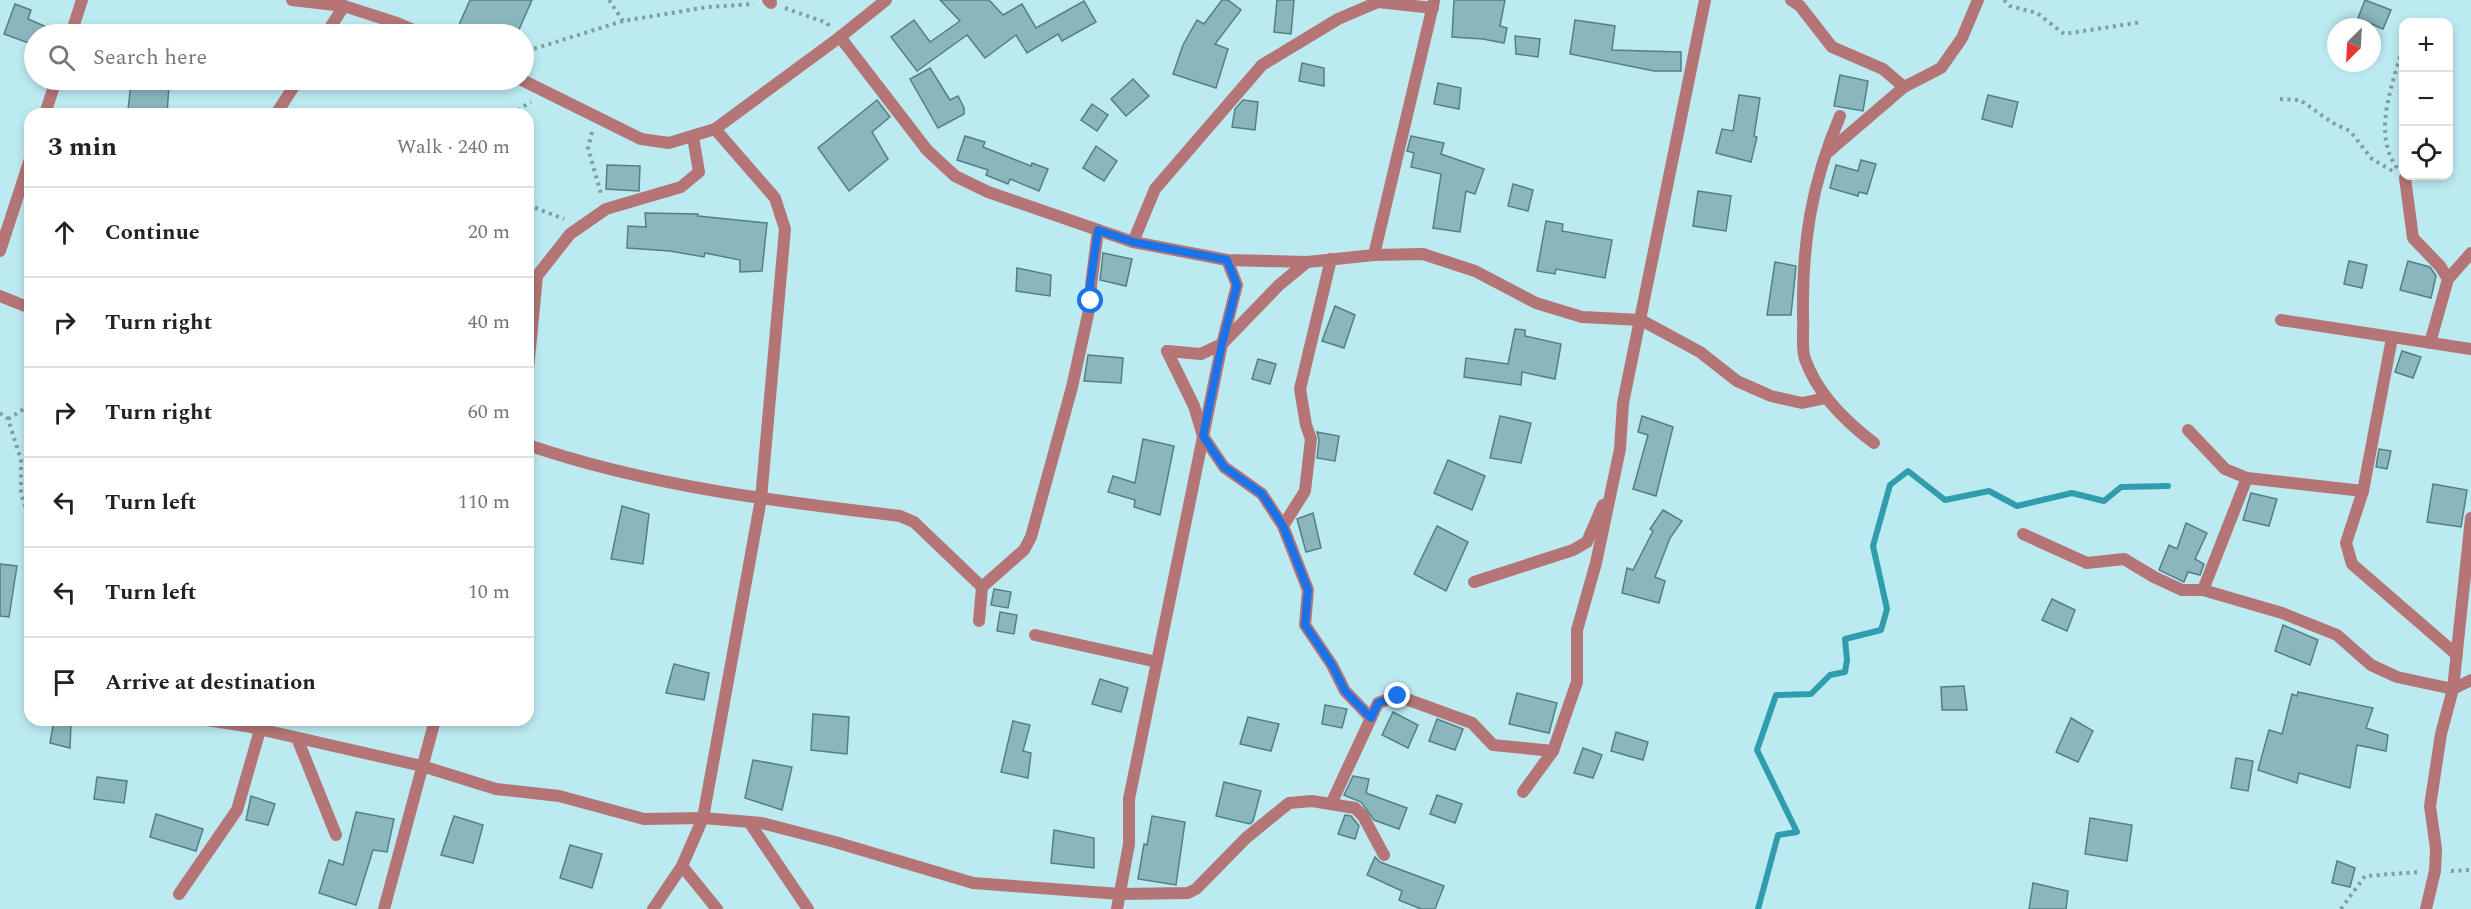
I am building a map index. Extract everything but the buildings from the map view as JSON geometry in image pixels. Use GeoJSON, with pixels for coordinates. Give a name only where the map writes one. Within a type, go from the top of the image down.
{"type":"FeatureCollection","features":[{"type":"Feature","properties":{"kind":"street"},"geometry":{"type":"LineString","coordinates":[[74,24],[82,0]]}},
{"type":"Feature","properties":{"kind":"street"},"geometry":{"type":"LineString","coordinates":[[292,0],[344,6],[399,24]]}},
{"type":"Feature","properties":{"kind":"street"},"geometry":{"type":"LineString","coordinates":[[534,86],[641,139],[669,143],[715,129],[840,37],[886,0]]}},
{"type":"Feature","properties":{"kind":"street"},"geometry":{"type":"LineString","coordinates":[[1523,792],[1553,752],[1577,682],[1577,630],[1596,562],[1620,449],[1623,403],[1705,0]]}},
{"type":"Feature","properties":{"kind":"street"},"geometry":{"type":"LineString","coordinates":[[1791,0],[1800,6],[1832,46],[1883,69],[1904,87]]}},
{"type":"Feature","properties":{"kind":"street"},"geometry":{"type":"LineString","coordinates":[[1823,156],[1904,87],[1941,68],[1962,38],[1978,0]]}},
{"type":"Feature","properties":{"kind":"street"},"geometry":{"type":"LineString","coordinates":[[1133,242],[1155,189],[1262,65],[1338,19],[1378,2],[1433,4],[1374,255]]}},
{"type":"Feature","properties":{"kind":"street"},"geometry":{"type":"LineString","coordinates":[[332,24],[344,6]]}},
{"type":"Feature","properties":{"kind":"street"},"geometry":{"type":"LineString","coordinates":[[840,37],[927,150],[955,176],[988,192],[1133,242],[1227,260],[1307,262],[1374,255],[1423,254],[1475,271],[1536,303],[1581,317],[1641,320],[1700,352],[1737,381],[1771,396],[1802,403],[1826,398]]}},
{"type":"Feature","properties":{"kind":"street"},"geometry":{"type":"LineString","coordinates":[[47,108],[53,90]]}},
{"type":"Feature","properties":{"kind":"street"},"geometry":{"type":"LineString","coordinates":[[280,108],[292,90]]}},
{"type":"Feature","properties":{"kind":"street"},"geometry":{"type":"LineString","coordinates":[[1840,116],[1823,156],[1806,228],[1802,273],[1804,358],[1826,398],[1850,425],[1874,443]]}},
{"type":"Feature","properties":{"kind":"street"},"geometry":{"type":"LineString","coordinates":[[653,909],[682,866],[703,818],[761,499],[785,229],[775,198],[715,129]]}},
{"type":"Feature","properties":{"kind":"street"},"geometry":{"type":"LineString","coordinates":[[534,296],[536,271],[570,234],[582,225],[606,209],[681,187],[699,172],[693,137]]}},
{"type":"Feature","properties":{"kind":"street"},"geometry":{"type":"LineString","coordinates":[[0,251],[24,177]]}},
{"type":"Feature","properties":{"kind":"street"},"geometry":{"type":"LineString","coordinates":[[2405,180],[2413,238],[2440,266],[2448,279]]}},
{"type":"Feature","properties":{"kind":"street"},"geometry":{"type":"LineString","coordinates":[[979,621],[982,587],[1024,550],[1031,537],[1072,387],[1091,301],[1090,285],[1098,230]]}},
{"type":"Feature","properties":{"kind":"street"},"geometry":{"type":"LineString","coordinates":[[2430,343],[2448,279],[2471,254]]}},
{"type":"Feature","properties":{"kind":"street"},"geometry":{"type":"LineString","coordinates":[[1283,526],[1305,491],[1311,439],[1300,390],[1331,259]]}},
{"type":"Feature","properties":{"kind":"street"},"geometry":{"type":"LineString","coordinates":[[1117,909],[1129,844],[1129,799],[1222,344],[1237,285],[1227,260]]}},
{"type":"Feature","properties":{"kind":"street"},"geometry":{"type":"LineString","coordinates":[[1307,262],[1280,285],[1222,344],[1201,354],[1167,351],[1194,406],[1203,436],[1224,467],[1262,494],[1283,526],[1308,590],[1305,625],[1332,665],[1345,691],[1371,718]]}},
{"type":"Feature","properties":{"kind":"street"},"geometry":{"type":"LineString","coordinates":[[0,296],[24,306]]}},
{"type":"Feature","properties":{"kind":"street"},"geometry":{"type":"LineString","coordinates":[[2281,320],[2471,349]]}},
{"type":"Feature","properties":{"kind":"street"},"geometry":{"type":"LineString","coordinates":[[2392,338],[2363,491],[2346,543],[2352,564],[2457,655]]}},
{"type":"Feature","properties":{"kind":"street"},"geometry":{"type":"LineString","coordinates":[[2188,430],[2225,469],[2247,478],[2363,491]]}},
{"type":"Feature","properties":{"kind":"street"},"geometry":{"type":"LineString","coordinates":[[534,448],[582,464],[761,499],[900,516],[914,522],[982,587]]}},
{"type":"Feature","properties":{"kind":"street"},"geometry":{"type":"LineString","coordinates":[[2203,590],[2247,478]]}},
{"type":"Feature","properties":{"kind":"street"},"geometry":{"type":"LineString","coordinates":[[1474,582],[1573,550],[1587,542],[1613,482]]}},
{"type":"Feature","properties":{"kind":"street"},"geometry":{"type":"LineString","coordinates":[[2426,909],[2436,849],[2430,806],[2441,734],[2453,689],[2471,525]]}},
{"type":"Feature","properties":{"kind":"street"},"geometry":{"type":"LineString","coordinates":[[2023,534],[2087,563],[2124,559],[2182,590],[2203,590],[2282,613],[2337,635],[2371,665],[2397,677],[2453,689],[2471,680]]}},
{"type":"Feature","properties":{"kind":"street"},"geometry":{"type":"LineString","coordinates":[[1035,635],[1156,662]]}},
{"type":"Feature","properties":{"kind":"street"},"geometry":{"type":"LineString","coordinates":[[1331,804],[1378,703],[1398,696],[1472,723],[1493,745],[1553,752]]}},
{"type":"Feature","properties":{"kind":"street"},"geometry":{"type":"LineString","coordinates":[[252,726],[260,730],[422,766],[496,789],[559,796],[644,819],[703,818],[762,823],[973,883],[1120,894],[1188,893],[1196,889],[1246,838],[1289,803],[1312,801],[1355,808],[1364,816],[1384,855]]}},
{"type":"Feature","properties":{"kind":"street"},"geometry":{"type":"LineString","coordinates":[[384,909],[433,726]]}},
{"type":"Feature","properties":{"kind":"street"},"geometry":{"type":"LineString","coordinates":[[179,894],[237,810],[260,730]]}},
{"type":"Feature","properties":{"kind":"street"},"geometry":{"type":"LineString","coordinates":[[297,738],[336,835]]}},
{"type":"Feature","properties":{"kind":"street"},"geometry":{"type":"LineString","coordinates":[[749,822],[808,909]]}},
{"type":"Feature","properties":{"kind":"street"},"geometry":{"type":"LineString","coordinates":[[682,866],[717,909]]}},
{"type":"Feature","properties":{"kind":"path"},"geometry":{"type":"LineString","coordinates":[[609,0],[623,21]]}},
{"type":"Feature","properties":{"kind":"path"},"geometry":{"type":"LineString","coordinates":[[2004,0],[2010,6],[2037,13],[2064,34],[2142,22]]}},
{"type":"Feature","properties":{"kind":"path"},"geometry":{"type":"LineString","coordinates":[[534,49],[623,21],[708,7],[770,1],[827,24],[840,37]]}},
{"type":"Feature","properties":{"kind":"path"},"geometry":{"type":"LineString","coordinates":[[2399,58],[2383,122],[2389,157],[2399,170]]}},
{"type":"Feature","properties":{"kind":"path"},"geometry":{"type":"LineString","coordinates":[[2280,99],[2300,100],[2333,123],[2350,131],[2372,159],[2399,175]]}},
{"type":"Feature","properties":{"kind":"path"},"geometry":{"type":"LineString","coordinates":[[593,114],[592,135],[588,148],[606,209]]}},
{"type":"Feature","properties":{"kind":"path"},"geometry":{"type":"LineString","coordinates":[[534,207],[582,225]]}},
{"type":"Feature","properties":{"kind":"path"},"geometry":{"type":"LineString","coordinates":[[8,419],[24,409]]}},
{"type":"Feature","properties":{"kind":"path"},"geometry":{"type":"LineString","coordinates":[[0,413],[8,419],[21,460],[21,493],[24,503]]}},
{"type":"Feature","properties":{"kind":"path"},"geometry":{"type":"LineString","coordinates":[[2341,909],[2365,876],[2471,870]]}},
{"type":"Feature","properties":{"kind":"waterway"},"geometry":{"type":"LineString","coordinates":[[1758,909],[1778,835],[1797,832],[1757,750],[1776,695],[1811,694],[1830,675],[1845,672],[1847,660],[1845,639],[1881,630],[1887,609],[1873,546],[1890,485],[1908,471],[1945,500],[1989,491],[2017,506],[2072,493],[2104,501],[2121,487],[2168,486]]}},
{"type":"Feature","properties":{"kind":"route"},"geometry":{"type":"LineString","coordinates":[[1091,301],[1090,285],[1098,230],[1133,242],[1227,260],[1237,285],[1203,436],[1224,467],[1262,494],[1283,526],[1308,590],[1305,625],[1332,665],[1345,691],[1371,718],[1378,703],[1398,696]]}}]}
